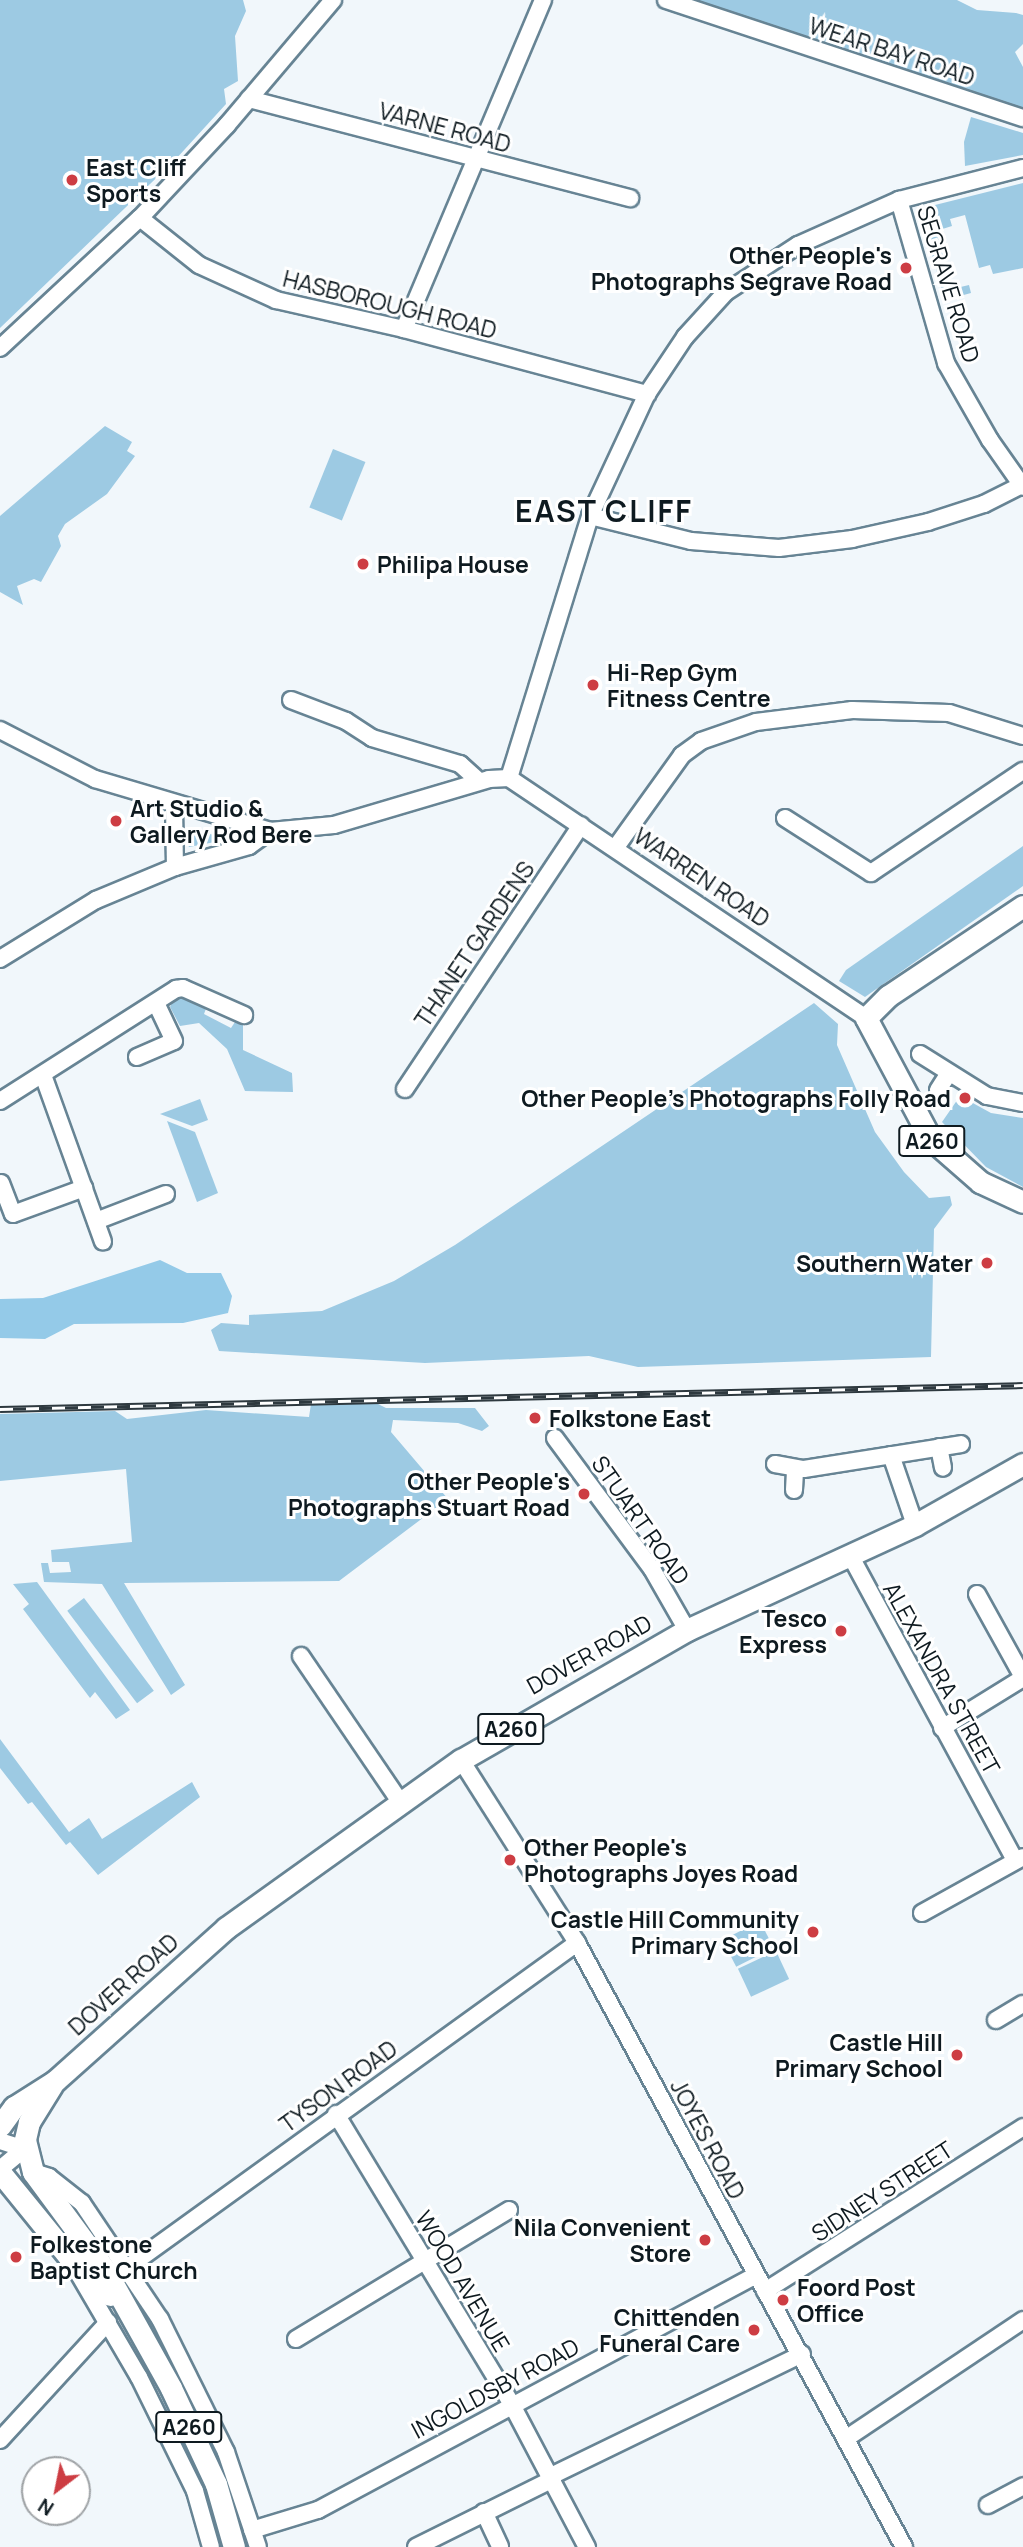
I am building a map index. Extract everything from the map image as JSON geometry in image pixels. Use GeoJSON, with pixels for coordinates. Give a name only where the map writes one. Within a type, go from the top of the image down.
{"type":"FeatureCollection","features":[{"type":"Feature","properties":{"kind":"main road"},"geometry":{"type":"LineString","coordinates":[[866,1018],[905,987],[1023,906]]}},
{"type":"Feature","properties":{"kind":"main road"},"geometry":{"type":"LineString","coordinates":[[882,1042],[889,1014],[905,987]]}},
{"type":"Feature","properties":{"kind":"main road","name":"A260"},"geometry":{"type":"LineString","coordinates":[[866,1018],[882,1042],[916,1118],[937,1146],[980,1182],[1023,1202]]}},
{"type":"Feature","properties":{"kind":"main road","name":"DOVER ROAD"},"geometry":{"type":"LineString","coordinates":[[55,2081],[226,1928],[399,1800],[461,1760],[687,1630],[915,1525],[1023,1464]]}},
{"type":"Feature","properties":{"kind":"main road","name":"A260"},"geometry":{"type":"LineString","coordinates":[[0,2126],[14,2107],[55,2081]]}},
{"type":"Feature","properties":{"kind":"main road","name":"A260"},"geometry":{"type":"LineString","coordinates":[[55,2081],[29,2122],[24,2149],[33,2172],[106,2271],[133,2319],[216,2484],[228,2545]]}},
{"type":"Feature","properties":{"kind":"main road","name":"A260"},"geometry":{"type":"LineString","coordinates":[[0,2170],[69,2257],[133,2319]]}},
{"type":"Feature","properties":{"kind":"street"},"geometry":{"type":"LineString","coordinates":[[0,348],[140,218],[249,99],[333,0]]}},
{"type":"Feature","properties":{"kind":"street"},"geometry":{"type":"LineString","coordinates":[[404,329],[543,0]]}},
{"type":"Feature","properties":{"kind":"street","name":"WEAR BAY ROAD"},"geometry":{"type":"LineString","coordinates":[[666,0],[1023,118]]}},
{"type":"Feature","properties":{"kind":"street","name":"VARNE ROAD"},"geometry":{"type":"LineString","coordinates":[[249,99],[630,198]]}},
{"type":"Feature","properties":{"kind":"street"},"geometry":{"type":"LineString","coordinates":[[0,730],[95,779],[174,805],[270,831],[334,825],[480,782],[509,778],[590,516],[648,394],[684,337],[726,292],[798,245],[900,200],[1023,168]]}},
{"type":"Feature","properties":{"kind":"street","name":"SEGRAVE ROAD"},"geometry":{"type":"LineString","coordinates":[[900,200],[946,363],[990,440],[1022,486]]}},
{"type":"Feature","properties":{"kind":"street","name":"HASBOROUGH ROAD"},"geometry":{"type":"LineString","coordinates":[[140,218],[199,265],[248,290],[648,394]]}},
{"type":"Feature","properties":{"kind":"street"},"geometry":{"type":"LineString","coordinates":[[590,516],[691,541],[779,548],[852,539],[928,522],[984,505],[1022,486]]}},
{"type":"Feature","properties":{"kind":"street"},"geometry":{"type":"LineString","coordinates":[[291,700],[346,721],[372,738],[460,764],[480,782]]}},
{"type":"Feature","properties":{"kind":"street"},"geometry":{"type":"LineString","coordinates":[[616,847],[682,755],[701,741],[756,722],[852,710],[937,712],[981,720],[1023,736]]}},
{"type":"Feature","properties":{"kind":"street"},"geometry":{"type":"LineString","coordinates":[[785,818],[872,873],[1023,771]]}},
{"type":"Feature","properties":{"kind":"street","name":"WARREN ROAD"},"geometry":{"type":"LineString","coordinates":[[509,778],[616,847],[866,1018]]}},
{"type":"Feature","properties":{"kind":"street"},"geometry":{"type":"LineString","coordinates":[[174,805],[175,867]]}},
{"type":"Feature","properties":{"kind":"street","name":"THANET GARDENS"},"geometry":{"type":"LineString","coordinates":[[405,1089],[581,825]]}},
{"type":"Feature","properties":{"kind":"street"},"geometry":{"type":"LineString","coordinates":[[0,959],[96,900],[175,867],[249,846],[270,831]]}},
{"type":"Feature","properties":{"kind":"street"},"geometry":{"type":"LineString","coordinates":[[0,1101],[183,988],[244,1015]]}},
{"type":"Feature","properties":{"kind":"street"},"geometry":{"type":"LineString","coordinates":[[136,1057],[174,1041],[156,1003]]}},
{"type":"Feature","properties":{"kind":"street"},"geometry":{"type":"LineString","coordinates":[[920,1054],[994,1099],[1023,1104]]}},
{"type":"Feature","properties":{"kind":"street"},"geometry":{"type":"LineString","coordinates":[[938,1090],[949,1073]]}},
{"type":"Feature","properties":{"kind":"street"},"geometry":{"type":"LineString","coordinates":[[43,1074],[103,1242]]}},
{"type":"Feature","properties":{"kind":"street"},"geometry":{"type":"LineString","coordinates":[[1,1183],[13,1214],[84,1188]]}},
{"type":"Feature","properties":{"kind":"street"},"geometry":{"type":"LineString","coordinates":[[96,1221],[166,1194]]}},
{"type":"Feature","properties":{"kind":"street","name":"STUART ROAD"},"geometry":{"type":"LineString","coordinates":[[555,1438],[652,1569],[687,1630]]}},
{"type":"Feature","properties":{"kind":"street"},"geometry":{"type":"LineString","coordinates":[[775,1464],[795,1469],[961,1444]]}},
{"type":"Feature","properties":{"kind":"street"},"geometry":{"type":"LineString","coordinates":[[939,1447],[943,1468]]}},
{"type":"Feature","properties":{"kind":"street"},"geometry":{"type":"LineString","coordinates":[[891,1455],[915,1525]]}},
{"type":"Feature","properties":{"kind":"street"},"geometry":{"type":"LineString","coordinates":[[794,1490],[795,1469]]}},
{"type":"Feature","properties":{"kind":"street","name":"ALEXANDRA STREET"},"geometry":{"type":"LineString","coordinates":[[850,1555],[942,1728],[1021,1858]]}},
{"type":"Feature","properties":{"kind":"street"},"geometry":{"type":"LineString","coordinates":[[942,1728],[1023,1677],[977,1594]]}},
{"type":"Feature","properties":{"kind":"street"},"geometry":{"type":"LineString","coordinates":[[301,1656],[399,1800]]}},
{"type":"Feature","properties":{"kind":"street","name":"JOYES ROAD"},"geometry":{"type":"LineString","coordinates":[[461,1760],[577,1943],[756,2275],[848,2438],[904,2547]]}},
{"type":"Feature","properties":{"kind":"street"},"geometry":{"type":"LineString","coordinates":[[922,1913],[1021,1858]]}},
{"type":"Feature","properties":{"kind":"street","name":"TYSON ROAD"},"geometry":{"type":"LineString","coordinates":[[128,2267],[336,2114],[577,1943]]}},
{"type":"Feature","properties":{"kind":"street"},"geometry":{"type":"LineString","coordinates":[[996,2020],[1023,2004]]}},
{"type":"Feature","properties":{"kind":"street","name":"WOOD AVENUE"},"geometry":{"type":"LineString","coordinates":[[336,2114],[512,2405],[587,2547]]}},
{"type":"Feature","properties":{"kind":"street","name":"SIDNEY STREET"},"geometry":{"type":"LineString","coordinates":[[765,2291],[1023,2127]]}},
{"type":"Feature","properties":{"kind":"street"},"geometry":{"type":"LineString","coordinates":[[0,2141],[24,2149]]}},
{"type":"Feature","properties":{"kind":"street"},"geometry":{"type":"LineString","coordinates":[[0,2170],[24,2149]]}},
{"type":"Feature","properties":{"kind":"street"},"geometry":{"type":"LineString","coordinates":[[33,2172],[49,2177],[75,2196],[128,2267],[197,2389],[226,2452],[258,2547]]}},
{"type":"Feature","properties":{"kind":"street"},"geometry":{"type":"LineString","coordinates":[[296,2339],[509,2210]]}},
{"type":"Feature","properties":{"kind":"street"},"geometry":{"type":"LineString","coordinates":[[69,2257],[108,2322],[195,2491],[211,2547]]}},
{"type":"Feature","properties":{"kind":"street","name":"INGOLDSBY ROAD"},"geometry":{"type":"LineString","coordinates":[[252,2530],[318,2510],[756,2275]]}},
{"type":"Feature","properties":{"kind":"street"},"geometry":{"type":"LineString","coordinates":[[848,2438],[1023,2320]]}},
{"type":"Feature","properties":{"kind":"street"},"geometry":{"type":"LineString","coordinates":[[0,2440],[108,2322]]}},
{"type":"Feature","properties":{"kind":"street"},"geometry":{"type":"LineString","coordinates":[[416,2547],[681,2410],[802,2354]]}},
{"type":"Feature","properties":{"kind":"street"},"geometry":{"type":"LineString","coordinates":[[988,2505],[1023,2486]]}},
{"type":"Feature","properties":{"kind":"street"},"geometry":{"type":"LineString","coordinates":[[484,2512],[500,2547]]}},
{"type":"Feature","properties":{"kind":"shaded area","name":"East Cliff Sports"},"geometry":{"type":"Polygon","coordinates":[[[0,0],[243,0],[246,11],[235,36],[238,81],[224,89],[226,104],[175,160],[0,328],[0,0]]]}},
{"type":"Feature","properties":{"kind":"shaded area"},"geometry":{"type":"Polygon","coordinates":[[[679,0],[957,0],[977,10],[1023,15],[1023,44],[1015,52],[1023,67],[1023,112],[679,0]]]}},
{"type":"Feature","properties":{"kind":"shaded area"},"geometry":{"type":"Polygon","coordinates":[[[971,117],[1023,133],[1023,155],[965,166],[964,142],[971,117]]]}},
{"type":"Feature","properties":{"kind":"shaded area"},"geometry":{"type":"Polygon","coordinates":[[[1023,183],[1023,268],[993,274],[990,265],[979,268],[965,215],[950,219],[952,226],[936,231],[952,289],[969,285],[971,293],[945,300],[919,209],[1023,183]]]}},
{"type":"Feature","properties":{"kind":"shaded area"},"geometry":{"type":"Polygon","coordinates":[[[105,426],[132,442],[127,451],[135,456],[107,494],[65,524],[58,536],[61,546],[41,582],[34,579],[17,586],[23,605],[0,592],[0,516],[105,426]]]}},
{"type":"Feature","properties":{"kind":"shaded area"},"geometry":{"type":"Polygon","coordinates":[[[333,449],[365,462],[342,521],[309,507],[333,449]]]}},
{"type":"Feature","properties":{"kind":"shaded area"},"geometry":{"type":"Polygon","coordinates":[[[191,829],[218,836],[220,841],[189,847],[184,836],[191,829]]]}},
{"type":"Feature","properties":{"kind":"shaded area"},"geometry":{"type":"Polygon","coordinates":[[[1023,846],[1023,886],[865,997],[839,981],[846,970],[1023,846]]]}},
{"type":"Feature","properties":{"kind":"shaded area"},"geometry":{"type":"Polygon","coordinates":[[[176,993],[207,1006],[204,1014],[231,1028],[237,1019],[243,1021],[243,1050],[292,1073],[293,1092],[245,1091],[227,1049],[199,1023],[180,1026],[170,1007],[176,993]]]}},
{"type":"Feature","properties":{"kind":"shaded area"},"geometry":{"type":"Polygon","coordinates":[[[814,1003],[838,1024],[837,1045],[875,1132],[904,1172],[929,1198],[950,1196],[952,1205],[934,1229],[931,1357],[638,1367],[589,1356],[425,1363],[219,1351],[211,1330],[221,1323],[249,1325],[249,1315],[322,1311],[394,1281],[455,1245],[814,1003]]]}},
{"type":"Feature","properties":{"kind":"shaded area"},"geometry":{"type":"Polygon","coordinates":[[[960,1096],[991,1113],[1023,1118],[1023,1187],[986,1167],[942,1122],[960,1096]]]}},
{"type":"Feature","properties":{"kind":"shaded area"},"geometry":{"type":"Polygon","coordinates":[[[200,1099],[208,1120],[192,1126],[160,1114],[200,1099]]]}},
{"type":"Feature","properties":{"kind":"shaded area"},"geometry":{"type":"Polygon","coordinates":[[[167,1121],[195,1132],[218,1193],[197,1202],[167,1121]]]}},
{"type":"Feature","properties":{"kind":"shaded area"},"geometry":{"type":"Polygon","coordinates":[[[160,1260],[187,1273],[221,1273],[232,1296],[228,1313],[183,1323],[74,1324],[45,1339],[0,1338],[0,1299],[43,1298],[160,1260]]]}},
{"type":"Feature","properties":{"kind":"shaded area"},"geometry":{"type":"Polygon","coordinates":[[[376,1403],[386,1408],[475,1408],[489,1426],[482,1431],[458,1423],[393,1420],[391,1432],[448,1499],[339,1581],[124,1583],[185,1685],[171,1695],[102,1584],[44,1582],[41,1563],[48,1563],[50,1573],[71,1572],[69,1562],[52,1562],[51,1550],[132,1542],[126,1469],[0,1481],[0,1414],[115,1411],[127,1419],[206,1410],[309,1417],[311,1404],[376,1403]]]}},
{"type":"Feature","properties":{"kind":"shaded area"},"geometry":{"type":"Polygon","coordinates":[[[37,1582],[130,1710],[116,1719],[95,1692],[90,1698],[23,1609],[29,1604],[13,1584],[37,1582]]]}},
{"type":"Feature","properties":{"kind":"shaded area"},"geometry":{"type":"Polygon","coordinates":[[[84,1598],[154,1691],[137,1703],[67,1611],[84,1598]]]}},
{"type":"Feature","properties":{"kind":"shaded area"},"geometry":{"type":"Polygon","coordinates":[[[0,1739],[69,1832],[89,1818],[102,1839],[192,1782],[200,1797],[98,1875],[70,1842],[66,1845],[32,1802],[28,1804],[0,1768],[0,1739]]]}},
{"type":"Feature","properties":{"kind":"shaded area"},"geometry":{"type":"Polygon","coordinates":[[[760,1921],[774,1948],[736,1967],[723,1940],[760,1921]]]}},
{"type":"Feature","properties":{"kind":"shaded area"},"geometry":{"type":"Polygon","coordinates":[[[776,1951],[789,1979],[751,1997],[738,1969],[776,1951]]]}},
{"type":"Feature","properties":{"kind":"railway"},"geometry":{"type":"LineString","coordinates":[[0,1409],[1023,1385]]}},
{"type":"Feature","properties":{"kind":"place","name":"East Cliff Sports"},"geometry":{"type":"Point","coordinates":[72,180]}},
{"type":"Feature","properties":{"kind":"place","name":"Other People's Photographs Segrave Road"},"geometry":{"type":"Point","coordinates":[906,268]}},
{"type":"Feature","properties":{"kind":"place","name":"Philipa House"},"geometry":{"type":"Point","coordinates":[363,564]}},
{"type":"Feature","properties":{"kind":"place","name":"Hi-Rep Gym Fitness Centre"},"geometry":{"type":"Point","coordinates":[593,685]}},
{"type":"Feature","properties":{"kind":"place","name":"Art Studio & Gallery Rod Bere"},"geometry":{"type":"Point","coordinates":[116,821]}},
{"type":"Feature","properties":{"kind":"place","name":"Other People's Photographs Folly Road"},"geometry":{"type":"Point","coordinates":[965,1098]}},
{"type":"Feature","properties":{"kind":"place","name":"Southern Water"},"geometry":{"type":"Point","coordinates":[987,1263]}},
{"type":"Feature","properties":{"kind":"place","name":"Folkstone East"},"geometry":{"type":"Point","coordinates":[535,1418]}},
{"type":"Feature","properties":{"kind":"place","name":"Other People's Photographs Stuart Road"},"geometry":{"type":"Point","coordinates":[584,1494]}},
{"type":"Feature","properties":{"kind":"place","name":"Tesco Express"},"geometry":{"type":"Point","coordinates":[841,1631]}},
{"type":"Feature","properties":{"kind":"place","name":"Other People's Photographs Joyes Road"},"geometry":{"type":"Point","coordinates":[510,1860]}},
{"type":"Feature","properties":{"kind":"place","name":"Castle Hill Community Primary School"},"geometry":{"type":"Point","coordinates":[813,1932]}},
{"type":"Feature","properties":{"kind":"place","name":"Castle Hill Primary School"},"geometry":{"type":"Point","coordinates":[957,2055]}},
{"type":"Feature","properties":{"kind":"place","name":"Nila Convenient Store"},"geometry":{"type":"Point","coordinates":[705,2240]}},
{"type":"Feature","properties":{"kind":"place","name":"Folkestone Baptist Church"},"geometry":{"type":"Point","coordinates":[16,2257]}},
{"type":"Feature","properties":{"kind":"place","name":"Foord Post Office"},"geometry":{"type":"Point","coordinates":[783,2300]}},
{"type":"Feature","properties":{"kind":"place","name":"Chittenden Funeral Care"},"geometry":{"type":"Point","coordinates":[754,2330]}},
{"type":"Feature","properties":{"kind":"district","name":"EAST CLIFF"},"geometry":{"type":"Point","coordinates":[604,511]}}]}
